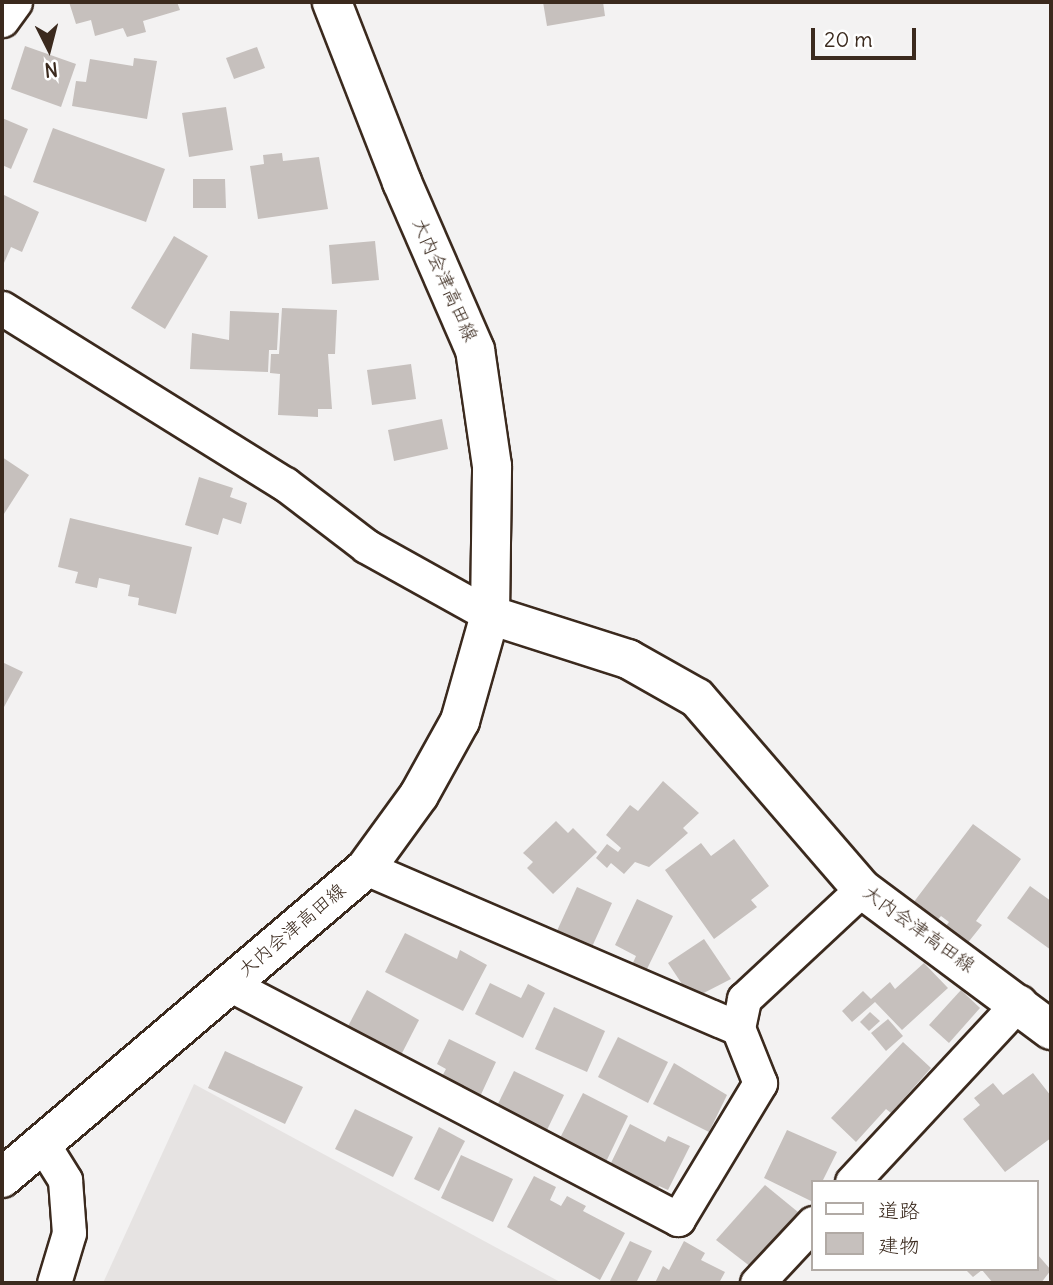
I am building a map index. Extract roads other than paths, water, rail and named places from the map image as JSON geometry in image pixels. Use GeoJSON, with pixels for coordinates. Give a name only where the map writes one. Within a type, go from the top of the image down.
{"type":"FeatureCollection","features":[{"type":"Feature","properties":{"kind":"main road","name":"大内会津高田線"},"geometry":{"type":"LineString","coordinates":[[2,1178],[44,1146],[366,868],[419,795],[460,721],[490,615],[492,466],[475,350],[402,182],[332,2]]}},
{"type":"Feature","properties":{"kind":"main road","name":"大内会津高田線"},"geometry":{"type":"LineString","coordinates":[[490,615],[628,659],[697,698],[862,889],[1019,1002],[1051,1030]]}},
{"type":"Feature","properties":{"kind":"street"},"geometry":{"type":"LineString","coordinates":[[2,20],[15,2]]}},
{"type":"Feature","properties":{"kind":"street"},"geometry":{"type":"LineString","coordinates":[[2,308],[285,484],[366,546],[490,615]]}},
{"type":"Feature","properties":{"kind":"street"},"geometry":{"type":"LineString","coordinates":[[366,868],[738,1028]]}},
{"type":"Feature","properties":{"kind":"street"},"geometry":{"type":"LineString","coordinates":[[229,984],[678,1219],[760,1083],[738,1028],[744,999],[862,889]]}},
{"type":"Feature","properties":{"kind":"street"},"geometry":{"type":"LineString","coordinates":[[854,1180],[1019,1002]]}},
{"type":"Feature","properties":{"kind":"street"},"geometry":{"type":"LineString","coordinates":[[44,1146],[65,1180],[69,1233],[54,1283]]}},
{"type":"Feature","properties":{"kind":"street"},"geometry":{"type":"LineString","coordinates":[[757,1283],[811,1225]]}}]}
